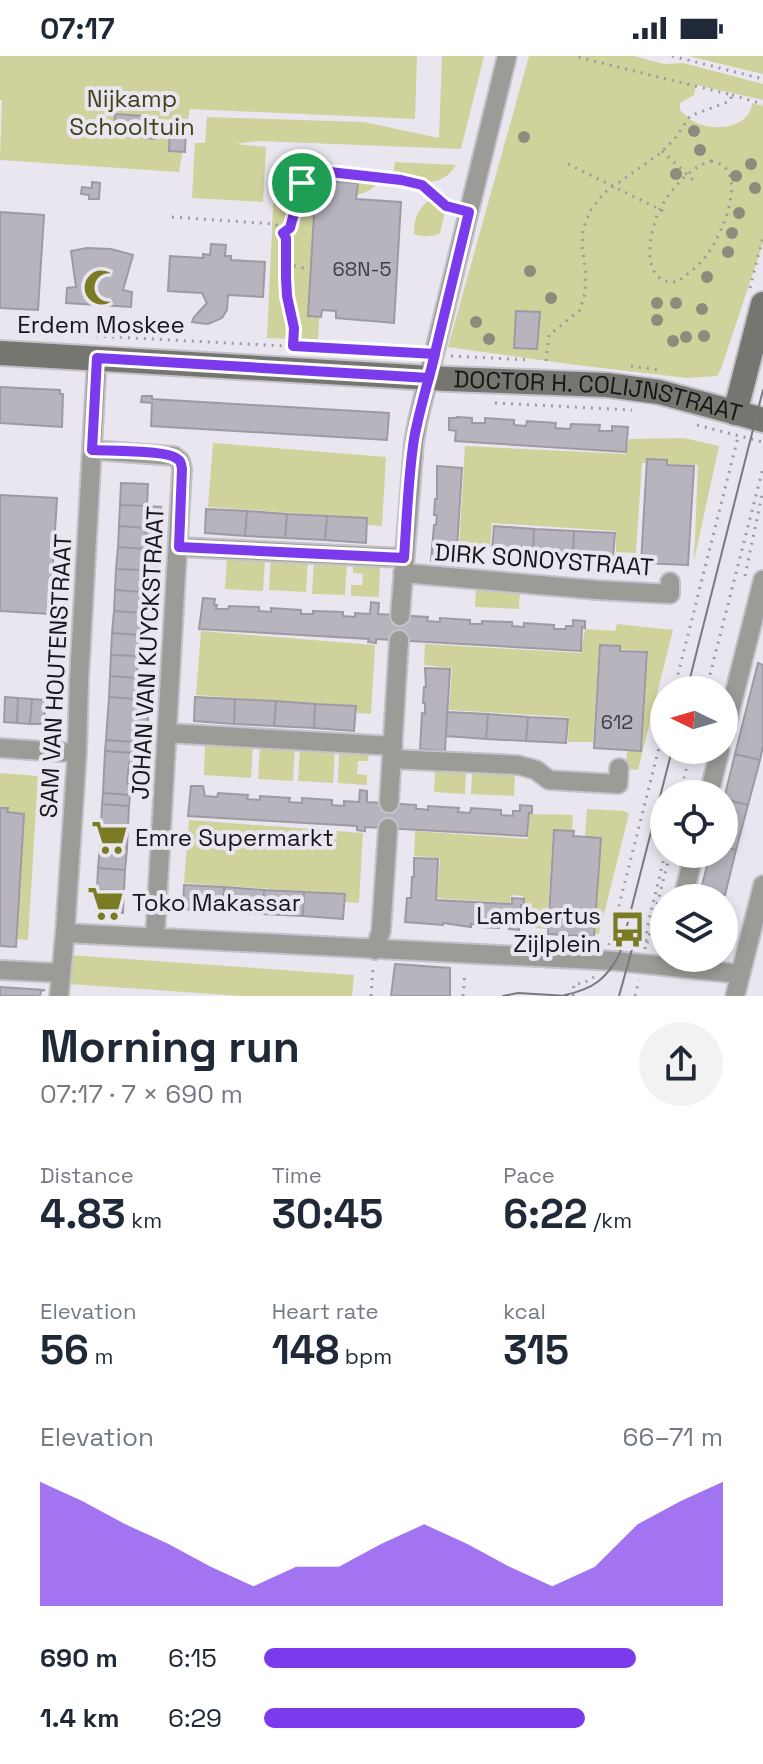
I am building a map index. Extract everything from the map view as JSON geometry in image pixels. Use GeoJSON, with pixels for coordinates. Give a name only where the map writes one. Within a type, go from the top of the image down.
{"type":"FeatureCollection","features":[{"type":"Feature","properties":{"kind":"street","name":"DIRK SONOYSTRAAT"},"geometry":{"type":"LineString","coordinates":[[400,616],[414,442],[507,56]]}},
{"type":"Feature","properties":{"kind":"street"},"geometry":{"type":"LineString","coordinates":[[736,425],[763,304]]}},
{"type":"Feature","properties":{"kind":"street","name":"DOCTOR H. COLIJNSTRAAT"},"geometry":{"type":"LineString","coordinates":[[0,353],[97,347],[432,366],[632,387],[659,392],[736,425],[763,420]]}},
{"type":"Feature","properties":{"kind":"street","name":"SAM VAN HOUTENSTRAAT"},"geometry":{"type":"LineString","coordinates":[[59,996],[77,753],[97,347]]}},
{"type":"Feature","properties":{"kind":"street","name":"JOHAN VAN KUYCKSTRAAT"},"geometry":{"type":"LineString","coordinates":[[92,450],[174,456],[180,461],[182,469],[155,937]]}},
{"type":"Feature","properties":{"kind":"street"},"geometry":{"type":"LineString","coordinates":[[179,547],[403,565]]}},
{"type":"Feature","properties":{"kind":"street","name":"DIRK SONOYSTRAAT"},"geometry":{"type":"LineString","coordinates":[[403,565],[597,590],[670,594],[670,582]]}},
{"type":"Feature","properties":{"kind":"street"},"geometry":{"type":"LineString","coordinates":[[738,679],[763,580]]}},
{"type":"Feature","properties":{"kind":"street"},"geometry":{"type":"LineString","coordinates":[[389,803],[399,640]]}},
{"type":"Feature","properties":{"kind":"street"},"geometry":{"type":"LineString","coordinates":[[167,733],[518,765],[536,770],[549,780],[618,784],[619,768]]}},
{"type":"Feature","properties":{"kind":"street"},"geometry":{"type":"LineString","coordinates":[[0,748],[77,753]]}},
{"type":"Feature","properties":{"kind":"street"},"geometry":{"type":"LineString","coordinates":[[375,950],[381,931],[388,828]]}},
{"type":"Feature","properties":{"kind":"street"},"geometry":{"type":"LineString","coordinates":[[735,996],[762,896]]}},
{"type":"Feature","properties":{"kind":"street"},"geometry":{"type":"LineString","coordinates":[[65,933],[650,961]]}},
{"type":"Feature","properties":{"kind":"street"},"geometry":{"type":"LineString","coordinates":[[0,970],[61,973]]}},
{"type":"Feature","properties":{"kind":"street"},"geometry":{"type":"LineString","coordinates":[[728,972],[740,974]]}},
{"type":"Feature","properties":{"kind":"path"},"geometry":{"type":"LineString","coordinates":[[573,56],[763,104]]}},
{"type":"Feature","properties":{"kind":"path"},"geometry":{"type":"LineString","coordinates":[[672,56],[763,79]]}},
{"type":"Feature","properties":{"kind":"path"},"geometry":{"type":"LineString","coordinates":[[546,361],[549,335],[580,310],[585,293],[583,230],[590,211],[604,193],[674,140],[690,116],[730,101],[732,95]]}},
{"type":"Feature","properties":{"kind":"path"},"geometry":{"type":"LineString","coordinates":[[662,151],[694,181]]}},
{"type":"Feature","properties":{"kind":"path"},"geometry":{"type":"LineString","coordinates":[[718,162],[728,171],[731,196],[726,221],[708,254],[677,282],[664,281],[651,265],[650,244],[660,210],[674,189],[703,163],[718,162]]}},
{"type":"Feature","properties":{"kind":"path"},"geometry":{"type":"LineString","coordinates":[[568,164],[667,213]]}},
{"type":"Feature","properties":{"kind":"path"},"geometry":{"type":"LineString","coordinates":[[283,233],[290,228],[306,173],[312,170],[422,185],[446,206],[469,212]]}},
{"type":"Feature","properties":{"kind":"path"},"geometry":{"type":"LineString","coordinates":[[277,177],[312,207]]}},
{"type":"Feature","properties":{"kind":"path"},"geometry":{"type":"LineString","coordinates":[[172,217],[275,224],[281,227],[286,238],[287,296],[294,328],[293,346]]}},
{"type":"Feature","properties":{"kind":"path"},"geometry":{"type":"LineString","coordinates":[[286,264],[308,269]]}},
{"type":"Feature","properties":{"kind":"path"},"geometry":{"type":"LineString","coordinates":[[31,333],[97,347],[293,346],[432,366]]}},
{"type":"Feature","properties":{"kind":"path"},"geometry":{"type":"LineString","coordinates":[[677,676],[736,425]]}},
{"type":"Feature","properties":{"kind":"path","name":"DOCTOR H. COLIJNSTRAAT"},"geometry":{"type":"LineString","coordinates":[[708,428],[736,425],[763,442]]}},
{"type":"Feature","properties":{"kind":"path"},"geometry":{"type":"LineString","coordinates":[[710,676],[763,468]]}},
{"type":"Feature","properties":{"kind":"path"},"geometry":{"type":"LineString","coordinates":[[573,996],[574,984],[590,981],[605,960],[655,764]]}},
{"type":"Feature","properties":{"kind":"path"},"geometry":{"type":"LineString","coordinates":[[668,854],[645,951],[647,928],[668,854]]}},
{"type":"Feature","properties":{"kind":"path"},"geometry":{"type":"LineString","coordinates":[[371,996],[375,950]]}},
{"type":"Feature","properties":{"kind":"path"},"geometry":{"type":"LineString","coordinates":[[463,996],[466,954]]}},
{"type":"Feature","properties":{"kind":"green space","name":"Nijkamp Schooltuin"},"geometry":{"type":"Polygon","coordinates":[[[0,56],[417,56],[415,119],[190,109],[179,172],[0,160],[0,56]]]}},
{"type":"Feature","properties":{"kind":"green space"},"geometry":{"type":"Polygon","coordinates":[[[442,56],[484,56],[461,149],[258,141],[235,144],[266,147],[263,202],[192,198],[195,143],[205,143],[207,117],[364,122],[439,138],[442,56]]]}},
{"type":"Feature","properties":{"kind":"green space"},"geometry":{"type":"Polygon","coordinates":[[[529,56],[634,56],[664,64],[683,63],[763,84],[763,100],[696,85],[694,95],[680,103],[680,110],[693,121],[710,127],[741,121],[750,111],[752,103],[763,106],[763,243],[717,376],[687,378],[448,347],[529,56]]]}},
{"type":"Feature","properties":{"kind":"green space"},"geometry":{"type":"Polygon","coordinates":[[[688,56],[763,56],[763,74],[688,56]]]}},
{"type":"Feature","properties":{"kind":"green space"},"geometry":{"type":"Polygon","coordinates":[[[395,162],[456,165],[443,178],[428,182],[393,175],[395,162]]]}},
{"type":"Feature","properties":{"kind":"green space"},"geometry":{"type":"Polygon","coordinates":[[[275,165],[382,174],[367,192],[326,196],[318,340],[267,338],[275,165]]]}},
{"type":"Feature","properties":{"kind":"green space"},"geometry":{"type":"Polygon","coordinates":[[[433,198],[445,212],[440,233],[427,236],[414,234],[418,213],[433,198]]]}},
{"type":"Feature","properties":{"kind":"green space"},"geometry":{"type":"Polygon","coordinates":[[[684,438],[719,446],[694,561],[698,465],[642,463],[636,553],[616,552],[616,531],[492,523],[490,548],[459,546],[465,446],[626,454],[629,439],[684,438]]]}},
{"type":"Feature","properties":{"kind":"green space"},"geometry":{"type":"Polygon","coordinates":[[[213,443],[386,457],[382,526],[368,525],[368,518],[208,507],[213,443]]]}},
{"type":"Feature","properties":{"kind":"green space"},"geometry":{"type":"Polygon","coordinates":[[[227,556],[265,558],[263,591],[225,589],[227,556]]]}},
{"type":"Feature","properties":{"kind":"green space"},"geometry":{"type":"Polygon","coordinates":[[[271,557],[308,559],[306,592],[269,590],[271,557]]]}},
{"type":"Feature","properties":{"kind":"green space"},"geometry":{"type":"Polygon","coordinates":[[[314,561],[347,563],[345,595],[312,594],[314,561]]]}},
{"type":"Feature","properties":{"kind":"green space"},"geometry":{"type":"Polygon","coordinates":[[[353,564],[380,567],[379,597],[351,596],[351,585],[362,585],[363,574],[353,573],[353,564]]]}},
{"type":"Feature","properties":{"kind":"green space"},"geometry":{"type":"Polygon","coordinates":[[[476,586],[520,589],[519,609],[475,607],[476,586]]]}},
{"type":"Feature","properties":{"kind":"green space"},"geometry":{"type":"Polygon","coordinates":[[[617,624],[673,630],[662,676],[650,676],[650,722],[638,770],[626,769],[627,751],[642,751],[648,651],[599,648],[593,742],[568,742],[569,717],[449,710],[452,668],[424,665],[425,644],[581,653],[585,629],[615,631],[617,624]]]}},
{"type":"Feature","properties":{"kind":"green space"},"geometry":{"type":"Polygon","coordinates":[[[201,631],[375,645],[371,714],[357,713],[356,706],[196,695],[201,631]]]}},
{"type":"Feature","properties":{"kind":"green space"},"geometry":{"type":"Polygon","coordinates":[[[205,743],[253,745],[251,778],[204,775],[205,743]]]}},
{"type":"Feature","properties":{"kind":"green space"},"geometry":{"type":"Polygon","coordinates":[[[260,746],[295,747],[293,781],[258,779],[260,746]]]}},
{"type":"Feature","properties":{"kind":"green space"},"geometry":{"type":"Polygon","coordinates":[[[300,747],[335,749],[333,783],[298,781],[300,747]]]}},
{"type":"Feature","properties":{"kind":"green space"},"geometry":{"type":"Polygon","coordinates":[[[339,751],[369,754],[368,761],[358,761],[357,774],[367,775],[367,785],[338,783],[339,751]]]}},
{"type":"Feature","properties":{"kind":"green space"},"geometry":{"type":"Polygon","coordinates":[[[435,771],[466,773],[465,794],[434,792],[435,771]]]}},
{"type":"Feature","properties":{"kind":"green space"},"geometry":{"type":"Polygon","coordinates":[[[0,773],[38,776],[28,940],[16,939],[23,814],[0,812],[0,773]]]}},
{"type":"Feature","properties":{"kind":"green space"},"geometry":{"type":"Polygon","coordinates":[[[472,773],[515,775],[514,796],[471,794],[472,773]]]}},
{"type":"Feature","properties":{"kind":"green space"},"geometry":{"type":"Polygon","coordinates":[[[587,809],[629,814],[599,934],[595,934],[601,838],[585,836],[587,809]]]}},
{"type":"Feature","properties":{"kind":"green space"},"geometry":{"type":"Polygon","coordinates":[[[530,814],[573,815],[572,830],[553,830],[547,929],[521,927],[523,896],[511,895],[510,903],[437,898],[440,858],[414,856],[415,831],[528,839],[530,814]]]}},
{"type":"Feature","properties":{"kind":"green space"},"geometry":{"type":"Polygon","coordinates":[[[189,820],[363,833],[359,903],[345,902],[345,894],[184,883],[189,820]]]}},
{"type":"Feature","properties":{"kind":"green space"},"geometry":{"type":"Polygon","coordinates":[[[69,955],[354,975],[352,996],[241,996],[69,984],[69,955]]]}},
{"type":"Feature","properties":{"kind":"building"},"geometry":{"type":"Polygon","coordinates":[[[115,114],[156,117],[155,139],[142,138],[142,132],[136,131],[136,135],[114,133],[115,114]]]}},
{"type":"Feature","properties":{"kind":"building"},"geometry":{"type":"Polygon","coordinates":[[[170,126],[186,127],[185,152],[169,151],[170,126]]]}},
{"type":"Feature","properties":{"kind":"building"},"geometry":{"type":"Polygon","coordinates":[[[316,181],[358,183],[356,199],[401,202],[394,323],[336,318],[336,311],[322,310],[321,317],[308,316],[316,181]]]}},
{"type":"Feature","properties":{"kind":"building"},"geometry":{"type":"Polygon","coordinates":[[[92,182],[100,183],[99,199],[89,199],[89,195],[81,194],[82,187],[92,188],[92,182]]]}},
{"type":"Feature","properties":{"kind":"building"},"geometry":{"type":"Polygon","coordinates":[[[0,212],[44,215],[38,310],[0,308],[0,212]]]}},
{"type":"Feature","properties":{"kind":"building"},"geometry":{"type":"Polygon","coordinates":[[[211,244],[226,245],[225,256],[231,256],[231,260],[265,262],[263,297],[228,295],[227,310],[222,318],[208,324],[192,322],[207,303],[202,293],[168,291],[170,256],[203,258],[203,254],[210,255],[211,244]]]}},
{"type":"Feature","properties":{"kind":"building"},"geometry":{"type":"Polygon","coordinates":[[[111,249],[133,255],[123,290],[132,292],[131,307],[66,303],[67,288],[76,287],[71,251],[111,249]]]}},
{"type":"Feature","properties":{"kind":"building"},"geometry":{"type":"Polygon","coordinates":[[[516,311],[540,312],[537,349],[514,348],[516,311]]]}},
{"type":"Feature","properties":{"kind":"building"},"geometry":{"type":"Polygon","coordinates":[[[0,387],[60,390],[63,394],[62,427],[0,423],[0,387]]]}},
{"type":"Feature","properties":{"kind":"building"},"geometry":{"type":"Polygon","coordinates":[[[142,396],[389,413],[387,440],[151,426],[152,403],[141,402],[142,396]]]}},
{"type":"Feature","properties":{"kind":"building"},"geometry":{"type":"Polygon","coordinates":[[[449,418],[472,418],[472,423],[485,423],[485,418],[514,420],[514,425],[526,426],[527,421],[556,423],[555,428],[570,429],[571,424],[600,425],[599,431],[612,431],[612,426],[628,427],[626,452],[455,441],[456,431],[449,430],[449,418]]]}},
{"type":"Feature","properties":{"kind":"building"},"geometry":{"type":"Polygon","coordinates":[[[647,459],[667,460],[667,465],[694,466],[688,565],[641,563],[647,459]]]}},
{"type":"Feature","properties":{"kind":"building"},"geometry":{"type":"Polygon","coordinates":[[[437,466],[462,468],[456,563],[431,561],[437,515],[434,515],[437,466]]]}},
{"type":"Feature","properties":{"kind":"building"},"geometry":{"type":"Polygon","coordinates":[[[121,483],[148,484],[147,506],[120,505],[121,483]]]}},
{"type":"Feature","properties":{"kind":"building"},"geometry":{"type":"Polygon","coordinates":[[[0,495],[57,498],[50,614],[0,611],[0,495]]]}},
{"type":"Feature","properties":{"kind":"building"},"geometry":{"type":"Polygon","coordinates":[[[120,505],[147,506],[146,528],[119,526],[120,505]]]}},
{"type":"Feature","properties":{"kind":"building"},"geometry":{"type":"Polygon","coordinates":[[[147,506],[161,507],[159,529],[146,528],[147,506]]]}},
{"type":"Feature","properties":{"kind":"building"},"geometry":{"type":"Polygon","coordinates":[[[206,509],[247,511],[245,536],[205,533],[206,509]]]}},
{"type":"Feature","properties":{"kind":"building"},"geometry":{"type":"Polygon","coordinates":[[[247,511],[287,514],[285,538],[245,536],[247,511]]]}},
{"type":"Feature","properties":{"kind":"building"},"geometry":{"type":"Polygon","coordinates":[[[287,514],[327,516],[325,540],[285,538],[287,514]]]}},
{"type":"Feature","properties":{"kind":"building"},"geometry":{"type":"Polygon","coordinates":[[[327,516],[367,518],[366,543],[325,540],[327,516]]]}},
{"type":"Feature","properties":{"kind":"building"},"geometry":{"type":"Polygon","coordinates":[[[119,526],[146,528],[145,549],[118,547],[119,526]]]}},
{"type":"Feature","properties":{"kind":"building"},"geometry":{"type":"Polygon","coordinates":[[[494,526],[534,529],[533,553],[492,551],[494,526]]]}},
{"type":"Feature","properties":{"kind":"building"},"geometry":{"type":"Polygon","coordinates":[[[146,528],[159,529],[158,550],[145,549],[146,528]]]}},
{"type":"Feature","properties":{"kind":"building"},"geometry":{"type":"Polygon","coordinates":[[[534,529],[574,531],[573,555],[533,553],[534,529]]]}},
{"type":"Feature","properties":{"kind":"building"},"geometry":{"type":"Polygon","coordinates":[[[574,531],[615,533],[613,558],[573,555],[574,531]]]}},
{"type":"Feature","properties":{"kind":"building"},"geometry":{"type":"Polygon","coordinates":[[[118,547],[145,549],[143,570],[116,569],[118,547]]]}},
{"type":"Feature","properties":{"kind":"building"},"geometry":{"type":"Polygon","coordinates":[[[145,549],[158,550],[157,571],[143,570],[145,549]]]}},
{"type":"Feature","properties":{"kind":"building"},"geometry":{"type":"Polygon","coordinates":[[[116,569],[143,570],[142,592],[115,590],[116,569]]]}},
{"type":"Feature","properties":{"kind":"building"},"geometry":{"type":"Polygon","coordinates":[[[143,570],[157,571],[156,593],[142,592],[143,570]]]}},
{"type":"Feature","properties":{"kind":"building"},"geometry":{"type":"Polygon","coordinates":[[[115,590],[142,592],[141,613],[114,611],[115,590]]]}},
{"type":"Feature","properties":{"kind":"building"},"geometry":{"type":"Polygon","coordinates":[[[203,598],[215,599],[216,609],[259,607],[259,611],[271,612],[271,608],[301,610],[301,614],[313,614],[313,611],[343,612],[343,616],[355,617],[355,613],[370,614],[371,602],[379,603],[378,614],[428,617],[427,621],[440,622],[440,618],[470,620],[470,624],[482,624],[482,621],[512,622],[512,626],[524,627],[524,623],[566,629],[566,626],[573,626],[573,620],[585,621],[585,628],[582,627],[581,651],[376,639],[376,643],[368,642],[369,639],[199,629],[203,598]]]}},
{"type":"Feature","properties":{"kind":"building"},"geometry":{"type":"Polygon","coordinates":[[[114,611],[141,613],[140,635],[112,633],[114,611]]]}},
{"type":"Feature","properties":{"kind":"building"},"geometry":{"type":"Polygon","coordinates":[[[112,633],[140,635],[138,656],[111,655],[112,633]]]}},
{"type":"Feature","properties":{"kind":"building"},"geometry":{"type":"Polygon","coordinates":[[[600,645],[620,646],[620,651],[647,652],[641,751],[594,748],[600,645]]]}},
{"type":"Feature","properties":{"kind":"building"},"geometry":{"type":"Polygon","coordinates":[[[111,655],[138,656],[137,678],[110,676],[111,655]]]}},
{"type":"Feature","properties":{"kind":"building"},"geometry":{"type":"Polygon","coordinates":[[[758,663],[763,665],[763,746],[760,760],[738,755],[738,742],[758,663]]]}},
{"type":"Feature","properties":{"kind":"building"},"geometry":{"type":"Polygon","coordinates":[[[425,668],[450,669],[445,751],[420,749],[422,713],[425,714],[425,668]]]}},
{"type":"Feature","properties":{"kind":"building"},"geometry":{"type":"Polygon","coordinates":[[[110,676],[137,678],[136,699],[109,697],[110,676]]]}},
{"type":"Feature","properties":{"kind":"building"},"geometry":{"type":"Polygon","coordinates":[[[5,697],[18,698],[17,723],[4,722],[5,697]]]}},
{"type":"Feature","properties":{"kind":"building"},"geometry":{"type":"Polygon","coordinates":[[[109,697],[149,700],[147,743],[106,740],[109,697]]]}},
{"type":"Feature","properties":{"kind":"building"},"geometry":{"type":"Polygon","coordinates":[[[195,697],[235,699],[234,724],[194,721],[195,697]]]}},
{"type":"Feature","properties":{"kind":"building"},"geometry":{"type":"Polygon","coordinates":[[[18,698],[32,699],[30,724],[17,723],[18,698]]]}},
{"type":"Feature","properties":{"kind":"building"},"geometry":{"type":"Polygon","coordinates":[[[32,699],[46,700],[44,724],[30,724],[32,699]]]}},
{"type":"Feature","properties":{"kind":"building"},"geometry":{"type":"Polygon","coordinates":[[[235,699],[276,701],[274,726],[234,724],[235,699]]]}},
{"type":"Feature","properties":{"kind":"building"},"geometry":{"type":"Polygon","coordinates":[[[276,701],[315,704],[314,728],[274,726],[276,701]]]}},
{"type":"Feature","properties":{"kind":"building"},"geometry":{"type":"Polygon","coordinates":[[[315,704],[356,706],[354,731],[314,728],[315,704]]]}},
{"type":"Feature","properties":{"kind":"building"},"geometry":{"type":"Polygon","coordinates":[[[447,712],[488,714],[486,739],[446,736],[447,712]]]}},
{"type":"Feature","properties":{"kind":"building"},"geometry":{"type":"Polygon","coordinates":[[[488,714],[528,717],[526,741],[486,739],[488,714]]]}},
{"type":"Feature","properties":{"kind":"building"},"geometry":{"type":"Polygon","coordinates":[[[528,717],[568,719],[566,743],[526,741],[528,717]]]}},
{"type":"Feature","properties":{"kind":"building"},"geometry":{"type":"Polygon","coordinates":[[[106,740],[133,742],[132,753],[105,751],[106,740]]]}},
{"type":"Feature","properties":{"kind":"building"},"geometry":{"type":"Polygon","coordinates":[[[105,751],[132,753],[127,784],[131,784],[130,795],[103,793],[105,751]]]}},
{"type":"Feature","properties":{"kind":"building"},"geometry":{"type":"Polygon","coordinates":[[[738,755],[760,760],[748,805],[738,802],[738,780],[729,780],[733,764],[738,764],[738,755]]]}},
{"type":"Feature","properties":{"kind":"building"},"geometry":{"type":"Polygon","coordinates":[[[191,786],[203,786],[205,796],[217,797],[218,793],[248,795],[247,799],[260,800],[260,796],[290,798],[289,802],[302,803],[302,798],[332,800],[332,805],[344,806],[344,801],[359,802],[360,790],[367,791],[367,802],[416,805],[416,809],[428,810],[428,806],[459,808],[458,812],[470,813],[471,808],[501,810],[501,815],[513,816],[513,811],[520,811],[520,805],[532,806],[532,813],[529,813],[527,836],[365,827],[365,831],[357,830],[357,826],[188,816],[191,786]]]}},
{"type":"Feature","properties":{"kind":"building"},"geometry":{"type":"Polygon","coordinates":[[[103,793],[130,795],[129,806],[102,804],[103,793]]]}},
{"type":"Feature","properties":{"kind":"building"},"geometry":{"type":"Polygon","coordinates":[[[738,802],[748,805],[738,842],[738,802]]]}},
{"type":"Feature","properties":{"kind":"building"},"geometry":{"type":"Polygon","coordinates":[[[102,804],[129,806],[128,827],[101,826],[102,804]]]}},
{"type":"Feature","properties":{"kind":"building"},"geometry":{"type":"Polygon","coordinates":[[[0,808],[24,814],[16,947],[0,946],[0,808]]]}},
{"type":"Feature","properties":{"kind":"building"},"geometry":{"type":"Polygon","coordinates":[[[101,826],[128,827],[127,849],[100,847],[101,826]]]}},
{"type":"Feature","properties":{"kind":"building"},"geometry":{"type":"Polygon","coordinates":[[[554,830],[574,831],[573,836],[601,838],[594,937],[548,934],[554,830]]]}},
{"type":"Feature","properties":{"kind":"building"},"geometry":{"type":"Polygon","coordinates":[[[100,847],[127,849],[125,870],[98,868],[100,847]]]}},
{"type":"Feature","properties":{"kind":"building"},"geometry":{"type":"Polygon","coordinates":[[[414,858],[438,859],[436,900],[512,904],[512,898],[524,899],[519,930],[471,924],[471,927],[405,922],[407,898],[411,898],[414,877],[414,858]]]}},
{"type":"Feature","properties":{"kind":"building"},"geometry":{"type":"Polygon","coordinates":[[[98,868],[125,870],[124,891],[97,890],[98,868]]]}},
{"type":"Feature","properties":{"kind":"building"},"geometry":{"type":"Polygon","coordinates":[[[706,868],[732,868],[728,884],[702,884],[706,868]]]}},
{"type":"Feature","properties":{"kind":"building"},"geometry":{"type":"Polygon","coordinates":[[[184,885],[224,887],[223,912],[183,909],[184,885]]]}},
{"type":"Feature","properties":{"kind":"building"},"geometry":{"type":"Polygon","coordinates":[[[224,887],[264,890],[263,914],[223,912],[224,887]]]}},
{"type":"Feature","properties":{"kind":"building"},"geometry":{"type":"Polygon","coordinates":[[[97,890],[124,891],[123,913],[96,911],[97,890]]]}},
{"type":"Feature","properties":{"kind":"building"},"geometry":{"type":"Polygon","coordinates":[[[264,890],[304,892],[303,916],[263,914],[264,890]]]}},
{"type":"Feature","properties":{"kind":"building"},"geometry":{"type":"Polygon","coordinates":[[[304,892],[345,894],[343,919],[303,916],[304,892]]]}},
{"type":"Feature","properties":{"kind":"building"},"geometry":{"type":"Polygon","coordinates":[[[395,964],[450,968],[450,996],[391,996],[395,964]]]}},
{"type":"Feature","properties":{"kind":"building"},"geometry":{"type":"Polygon","coordinates":[[[0,987],[45,990],[41,991],[40,996],[0,996],[0,987]]]}},
{"type":"Feature","properties":{"kind":"tram line"},"geometry":{"type":"LineString","coordinates":[[691,676],[763,390]]}},
{"type":"Feature","properties":{"kind":"tram line"},"geometry":{"type":"LineString","coordinates":[[565,995],[598,982],[620,953],[668,764]]}},
{"type":"Feature","properties":{"kind":"tram line"},"geometry":{"type":"LineString","coordinates":[[619,996],[634,942]]}},
{"type":"Feature","properties":{"kind":"tram line"},"geometry":{"type":"LineString","coordinates":[[503,996],[518,993],[568,996]]}},
{"type":"Feature","properties":{"kind":"place","name":"Erdem Moskee"},"geometry":{"type":"Point","coordinates":[101,288]}},
{"type":"Feature","properties":{"kind":"place","name":"Emre Supermarkt"},"geometry":{"type":"Point","coordinates":[109,838]}},
{"type":"Feature","properties":{"kind":"place","name":"Toko Makassar"},"geometry":{"type":"Point","coordinates":[106,903]}},
{"type":"Feature","properties":{"kind":"place","name":"Lambertus Zijlplein"},"geometry":{"type":"Point","coordinates":[627,930]}},
{"type":"Feature","properties":{"kind":"route"},"geometry":{"type":"LineString","coordinates":[[302,183],[290,228],[283,233],[286,238],[287,296],[294,328],[293,346],[435,354],[414,442],[404,558],[179,547],[180,461],[174,456],[157,453],[92,450],[97,358],[429,378],[469,212],[446,206],[422,185],[401,180],[312,170],[306,173],[302,183]]}}]}
